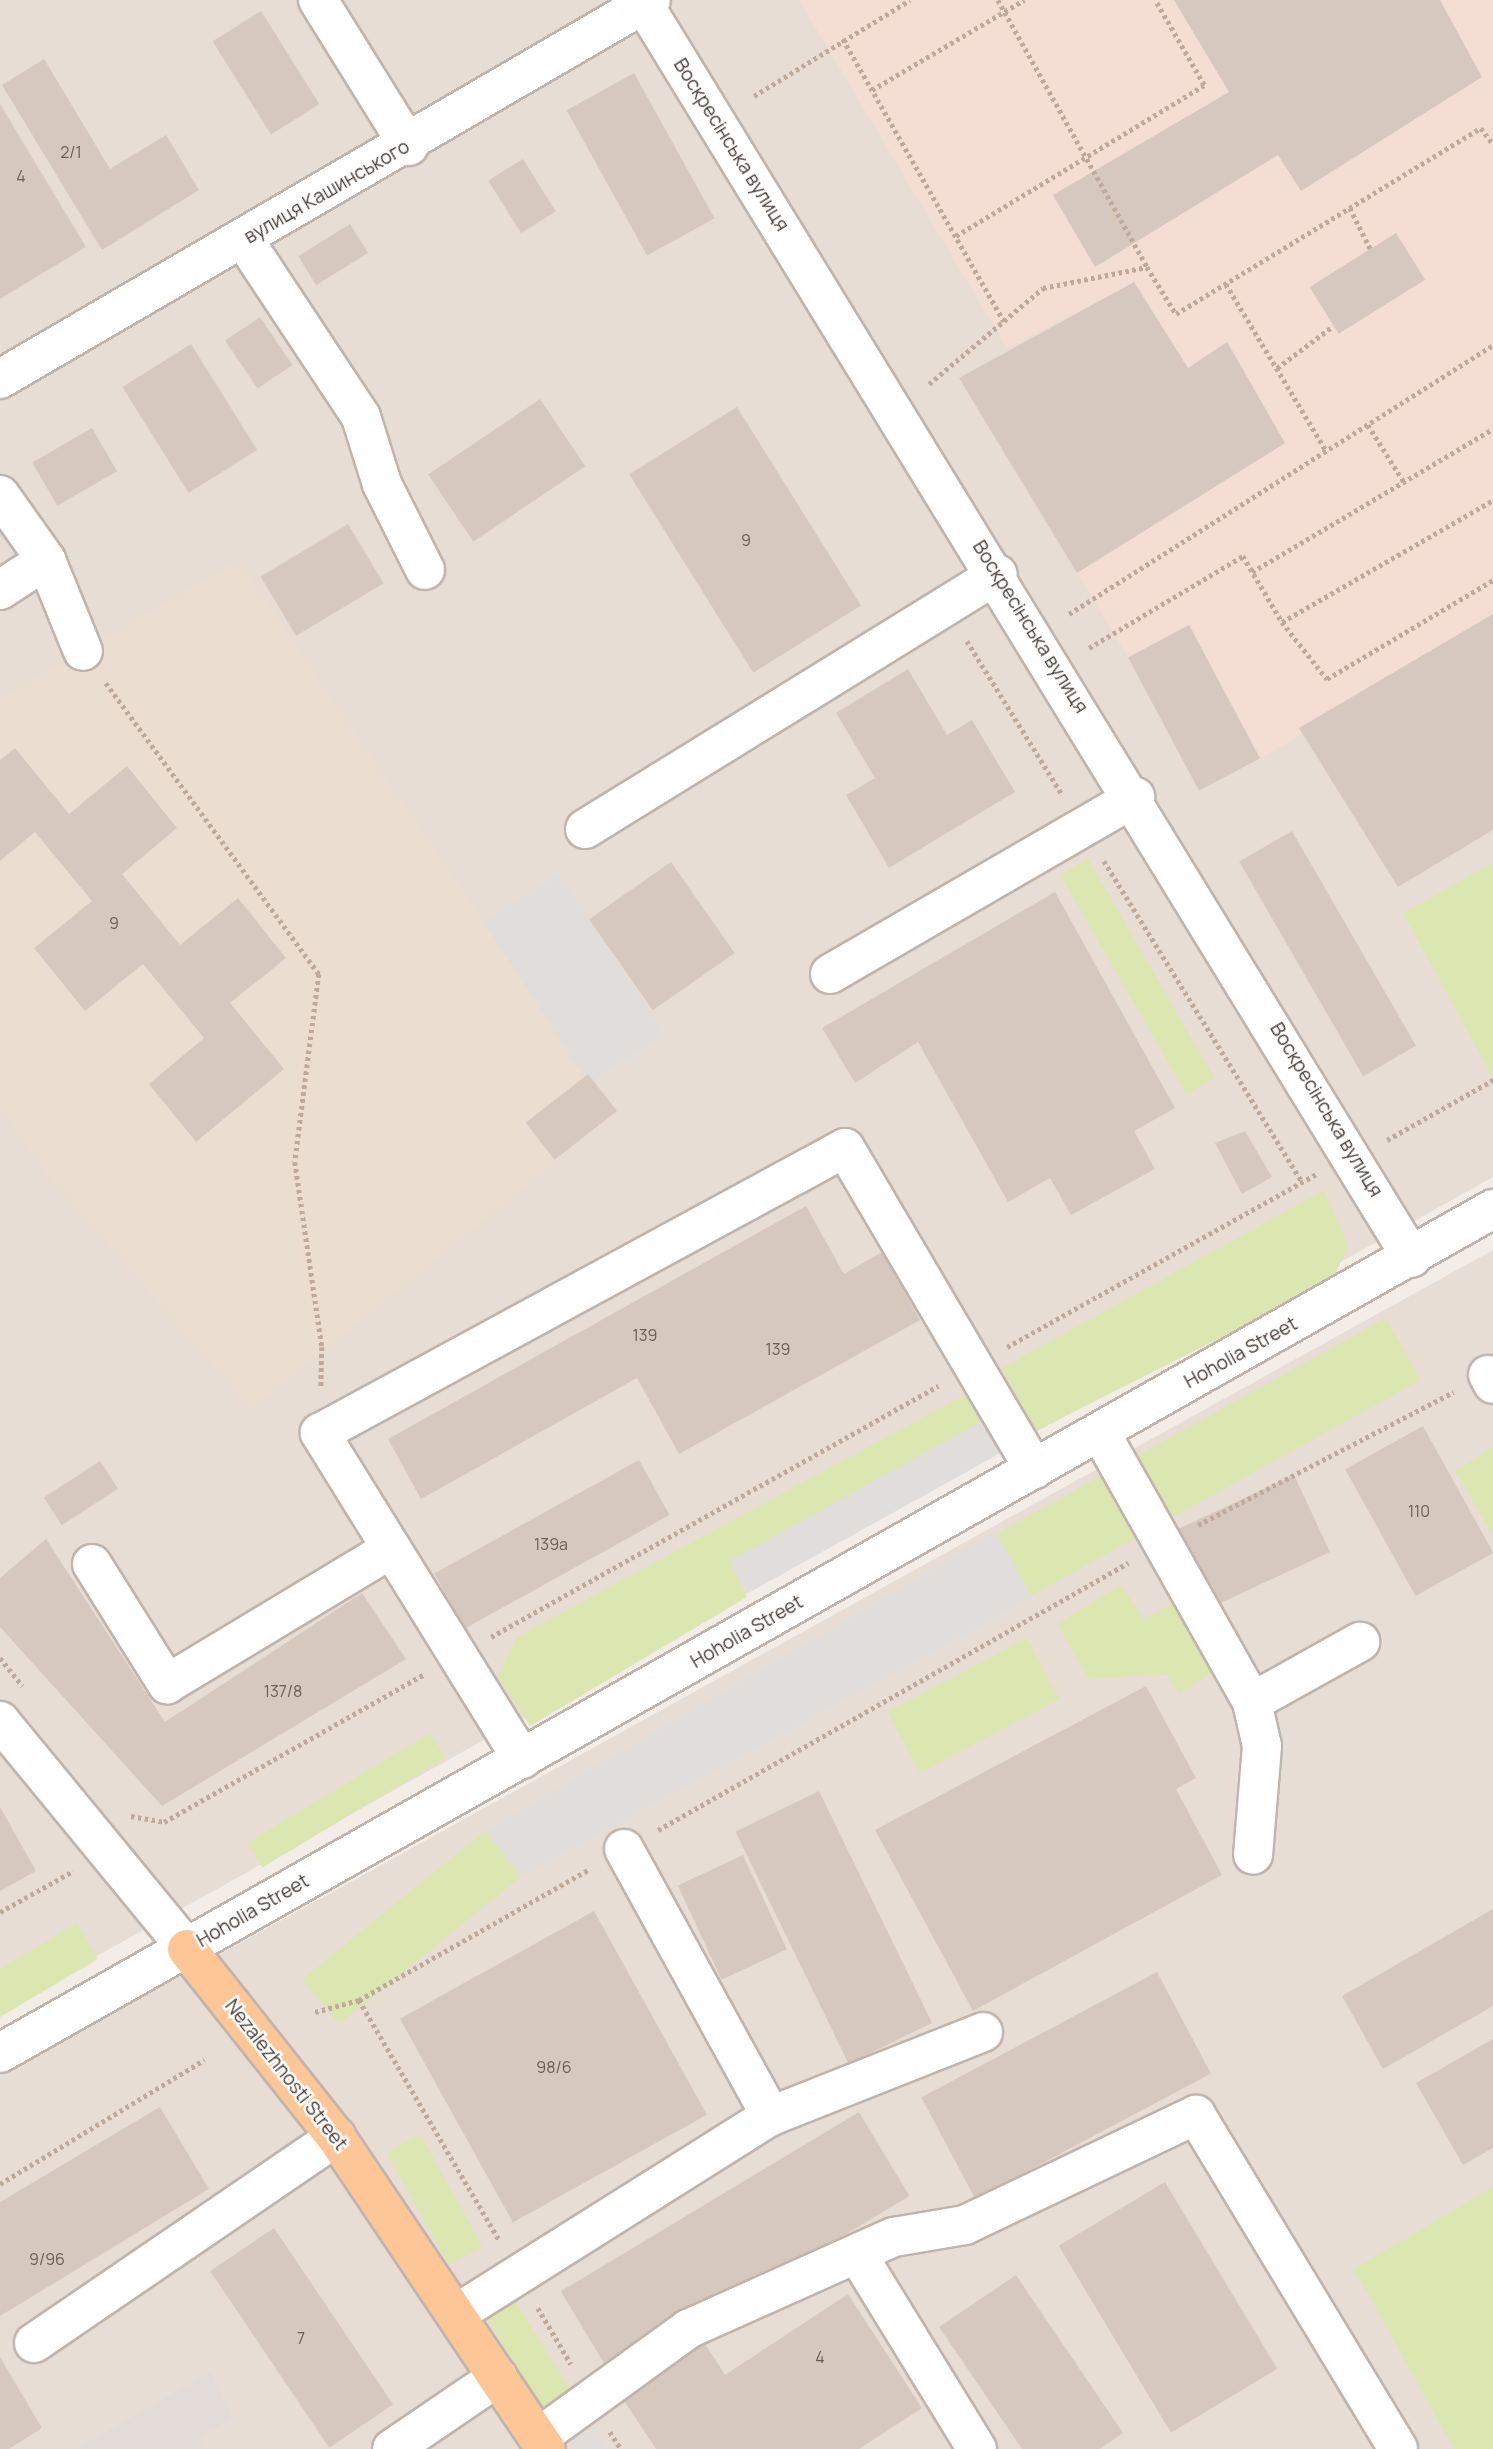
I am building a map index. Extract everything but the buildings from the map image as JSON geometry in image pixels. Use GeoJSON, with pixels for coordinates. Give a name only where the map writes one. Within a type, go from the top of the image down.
{"type":"FeatureCollection","features":[{"type":"Feature","properties":{"kind":"main road","name":"Nezalezhnosti Street"},"geometry":{"type":"LineString","coordinates":[[187,1948],[336,2137],[543,2443]]}},
{"type":"Feature","properties":{"kind":"street"},"geometry":{"type":"LineString","coordinates":[[318,0],[409,146]]}},
{"type":"Feature","properties":{"kind":"street","name":"вулиця Кашинського"},"geometry":{"type":"LineString","coordinates":[[0,379],[409,146],[645,2]]}},
{"type":"Feature","properties":{"kind":"street","name":"Воскресінська вулиця"},"geometry":{"type":"LineString","coordinates":[[645,2],[1353,1153],[1412,1258]]}},
{"type":"Feature","properties":{"kind":"street"},"geometry":{"type":"LineString","coordinates":[[244,240],[361,417],[383,484],[425,569]]}},
{"type":"Feature","properties":{"kind":"street"},"geometry":{"type":"LineString","coordinates":[[0,495],[46,560],[83,651]]}},
{"type":"Feature","properties":{"kind":"street"},"geometry":{"type":"LineString","coordinates":[[0,590],[46,560]]}},
{"type":"Feature","properties":{"kind":"street"},"geometry":{"type":"LineString","coordinates":[[585,829],[998,574]]}},
{"type":"Feature","properties":{"kind":"street"},"geometry":{"type":"LineString","coordinates":[[830,974],[1135,797]]}},
{"type":"Feature","properties":{"kind":"street"},"geometry":{"type":"LineString","coordinates":[[522,1759],[320,1433],[845,1148],[1034,1469]]}},
{"type":"Feature","properties":{"kind":"street","name":"Hoholia Street"},"geometry":{"type":"LineString","coordinates":[[0,2053],[1412,1258],[1493,1209]]}},
{"type":"Feature","properties":{"kind":"street"},"geometry":{"type":"LineString","coordinates":[[1100,1432],[1252,1702],[1262,1746],[1253,1855]]}},
{"type":"Feature","properties":{"kind":"street"},"geometry":{"type":"LineString","coordinates":[[92,1564],[167,1684],[391,1549]]}},
{"type":"Feature","properties":{"kind":"street"},"geometry":{"type":"LineString","coordinates":[[1252,1702],[1360,1642]]}},
{"type":"Feature","properties":{"kind":"street","name":"Nezalezhnosti Street"},"geometry":{"type":"LineString","coordinates":[[0,1721],[187,1948]]}},
{"type":"Feature","properties":{"kind":"street"},"geometry":{"type":"LineString","coordinates":[[624,1849],[771,2116]]}},
{"type":"Feature","properties":{"kind":"street"},"geometry":{"type":"LineString","coordinates":[[456,2314],[771,2116],[983,2032]]}},
{"type":"Feature","properties":{"kind":"street"},"geometry":{"type":"LineString","coordinates":[[543,2443],[590,2399],[688,2329],[894,2237],[965,2225],[1196,2115],[1398,2449]]}},
{"type":"Feature","properties":{"kind":"street"},"geometry":{"type":"LineString","coordinates":[[34,2343],[336,2137]]}},
{"type":"Feature","properties":{"kind":"street"},"geometry":{"type":"LineString","coordinates":[[857,2254],[977,2449]]}},
{"type":"Feature","properties":{"kind":"street"},"geometry":{"type":"LineString","coordinates":[[392,2449],[498,2376]]}},
{"type":"Feature","properties":{"kind":"path"},"geometry":{"type":"LineString","coordinates":[[754,96],[910,0]]}},
{"type":"Feature","properties":{"kind":"path"},"geometry":{"type":"LineString","coordinates":[[998,0],[1083,159],[1176,314],[1481,128],[1493,144]]}},
{"type":"Feature","properties":{"kind":"path"},"geometry":{"type":"LineString","coordinates":[[872,90],[1024,0]]}},
{"type":"Feature","properties":{"kind":"path"},"geometry":{"type":"LineString","coordinates":[[956,236],[1204,85],[1155,0]]}},
{"type":"Feature","properties":{"kind":"path"},"geometry":{"type":"LineString","coordinates":[[843,39],[1004,321]]}},
{"type":"Feature","properties":{"kind":"path"},"geometry":{"type":"LineString","coordinates":[[1350,208],[1371,250]]}},
{"type":"Feature","properties":{"kind":"path"},"geometry":{"type":"LineString","coordinates":[[929,384],[1043,288],[1147,267]]}},
{"type":"Feature","properties":{"kind":"path"},"geometry":{"type":"LineString","coordinates":[[1226,284],[1327,452]]}},
{"type":"Feature","properties":{"kind":"path"},"geometry":{"type":"LineString","coordinates":[[1277,368],[1333,326]]}},
{"type":"Feature","properties":{"kind":"path"},"geometry":{"type":"LineString","coordinates":[[1069,614],[1493,345]]}},
{"type":"Feature","properties":{"kind":"path"},"geometry":{"type":"LineString","coordinates":[[1368,425],[1404,482]]}},
{"type":"Feature","properties":{"kind":"path"},"geometry":{"type":"LineString","coordinates":[[1252,572],[1493,429]]}},
{"type":"Feature","properties":{"kind":"path"},"geometry":{"type":"LineString","coordinates":[[1282,622],[1493,500]]}},
{"type":"Feature","properties":{"kind":"path"},"geometry":{"type":"LineString","coordinates":[[1089,648],[1243,556],[1282,622],[1327,679],[1493,580]]}},
{"type":"Feature","properties":{"kind":"path"},"geometry":{"type":"LineString","coordinates":[[945,606],[1302,1182]]}},
{"type":"Feature","properties":{"kind":"path"},"geometry":{"type":"LineString","coordinates":[[83,651],[319,974],[295,1162],[323,1347],[320,1433]]}},
{"type":"Feature","properties":{"kind":"path"},"geometry":{"type":"LineString","coordinates":[[164,1822],[1353,1153],[1403,1133],[1493,1080]]}},
{"type":"Feature","properties":{"kind":"path"},"geometry":{"type":"LineString","coordinates":[[315,2011],[359,2000],[1163,1543],[1490,1379]]}},
{"type":"Feature","properties":{"kind":"path"},"geometry":{"type":"LineString","coordinates":[[0,1912],[73,1871]]}},
{"type":"Feature","properties":{"kind":"path"},"geometry":{"type":"LineString","coordinates":[[359,2000],[621,2449]]}},
{"type":"Feature","properties":{"kind":"path"},"geometry":{"type":"LineString","coordinates":[[0,2184],[204,2060]]}},
{"type":"Feature","properties":{"kind":"shaded area"},"geometry":{"type":"Polygon","coordinates":[[[0,0],[1493,0],[1493,1177],[0,2010],[0,0]]]}},
{"type":"Feature","properties":{"kind":"shaded area"},"geometry":{"type":"Polygon","coordinates":[[[799,0],[1493,0],[1493,623],[1261,758],[1189,625],[1128,657],[1077,573],[1284,443],[1228,342],[1188,368],[1134,283],[1007,348],[799,0]]]}},
{"type":"Feature","properties":{"kind":"shaded area"},"geometry":{"type":"Polygon","coordinates":[[[238,560],[588,1074],[527,1124],[555,1163],[251,1410],[43,1170],[0,1108],[0,698],[238,560]]]}},
{"type":"Feature","properties":{"kind":"shaded area"},"geometry":{"type":"Polygon","coordinates":[[[559,873],[664,1035],[589,1084],[484,922],[559,873]]]}},
{"type":"Feature","properties":{"kind":"shaded area"},"geometry":{"type":"Polygon","coordinates":[[[1493,1250],[1493,2449],[0,2449],[0,2076],[1493,1250]]]}},
{"type":"Feature","properties":{"kind":"shaded area"},"geometry":{"type":"Polygon","coordinates":[[[984,1420],[1002,1452],[747,1593],[729,1561],[984,1420]]]}},
{"type":"Feature","properties":{"kind":"shaded area"},"geometry":{"type":"Polygon","coordinates":[[[996,1532],[1032,1598],[522,1876],[485,1831],[996,1532]]]}},
{"type":"Feature","properties":{"kind":"shaded area"},"geometry":{"type":"Polygon","coordinates":[[[210,2372],[233,2418],[200,2437],[202,2449],[76,2449],[210,2372]]]}},
{"type":"Feature","properties":{"kind":"shaded area"},"geometry":{"type":"Polygon","coordinates":[[[591,2423],[608,2449],[576,2449],[571,2441],[591,2423]]]}},
{"type":"Feature","properties":{"kind":"green space"},"geometry":{"type":"Polygon","coordinates":[[[1088,859],[1214,1078],[1187,1094],[1060,875],[1088,859]]]}},
{"type":"Feature","properties":{"kind":"green space"},"geometry":{"type":"Polygon","coordinates":[[[1493,863],[1493,1078],[1403,913],[1493,863]]]}},
{"type":"Feature","properties":{"kind":"green space"},"geometry":{"type":"Polygon","coordinates":[[[1324,1190],[1348,1246],[1332,1281],[1036,1431],[1002,1368],[1324,1190]]]}},
{"type":"Feature","properties":{"kind":"green space"},"geometry":{"type":"Polygon","coordinates":[[[1386,1318],[1420,1380],[1031,1596],[997,1534],[1386,1318]]]}},
{"type":"Feature","properties":{"kind":"green space"},"geometry":{"type":"Polygon","coordinates":[[[968,1393],[984,1420],[730,1563],[747,1597],[530,1726],[498,1676],[517,1637],[968,1393]]]}},
{"type":"Feature","properties":{"kind":"green space"},"geometry":{"type":"Polygon","coordinates":[[[1493,1448],[1493,1535],[1455,1471],[1493,1448]]]}},
{"type":"Feature","properties":{"kind":"green space"},"geometry":{"type":"Polygon","coordinates":[[[1121,1585],[1144,1619],[1173,1603],[1213,1672],[1179,1694],[1167,1674],[1089,1679],[1057,1624],[1121,1585]]]}},
{"type":"Feature","properties":{"kind":"green space"},"geometry":{"type":"Polygon","coordinates":[[[1027,1638],[1059,1699],[920,1773],[887,1712],[1027,1638]]]}},
{"type":"Feature","properties":{"kind":"green space"},"geometry":{"type":"Polygon","coordinates":[[[430,1733],[445,1758],[262,1868],[247,1843],[430,1733]]]}},
{"type":"Feature","properties":{"kind":"green space"},"geometry":{"type":"Polygon","coordinates":[[[485,1831],[522,1876],[339,2024],[302,1979],[485,1831]]]}},
{"type":"Feature","properties":{"kind":"green space"},"geometry":{"type":"Polygon","coordinates":[[[77,1923],[98,1959],[0,2017],[0,1969],[77,1923]]]}},
{"type":"Feature","properties":{"kind":"green space"},"geometry":{"type":"Polygon","coordinates":[[[420,2134],[483,2247],[449,2265],[387,2152],[420,2134]]]}},
{"type":"Feature","properties":{"kind":"green space"},"geometry":{"type":"Polygon","coordinates":[[[1493,2187],[1493,2449],[1454,2449],[1354,2269],[1493,2187]]]}},
{"type":"Feature","properties":{"kind":"green space"},"geometry":{"type":"Polygon","coordinates":[[[515,2301],[573,2394],[545,2412],[487,2318],[515,2301]]]}}]}
